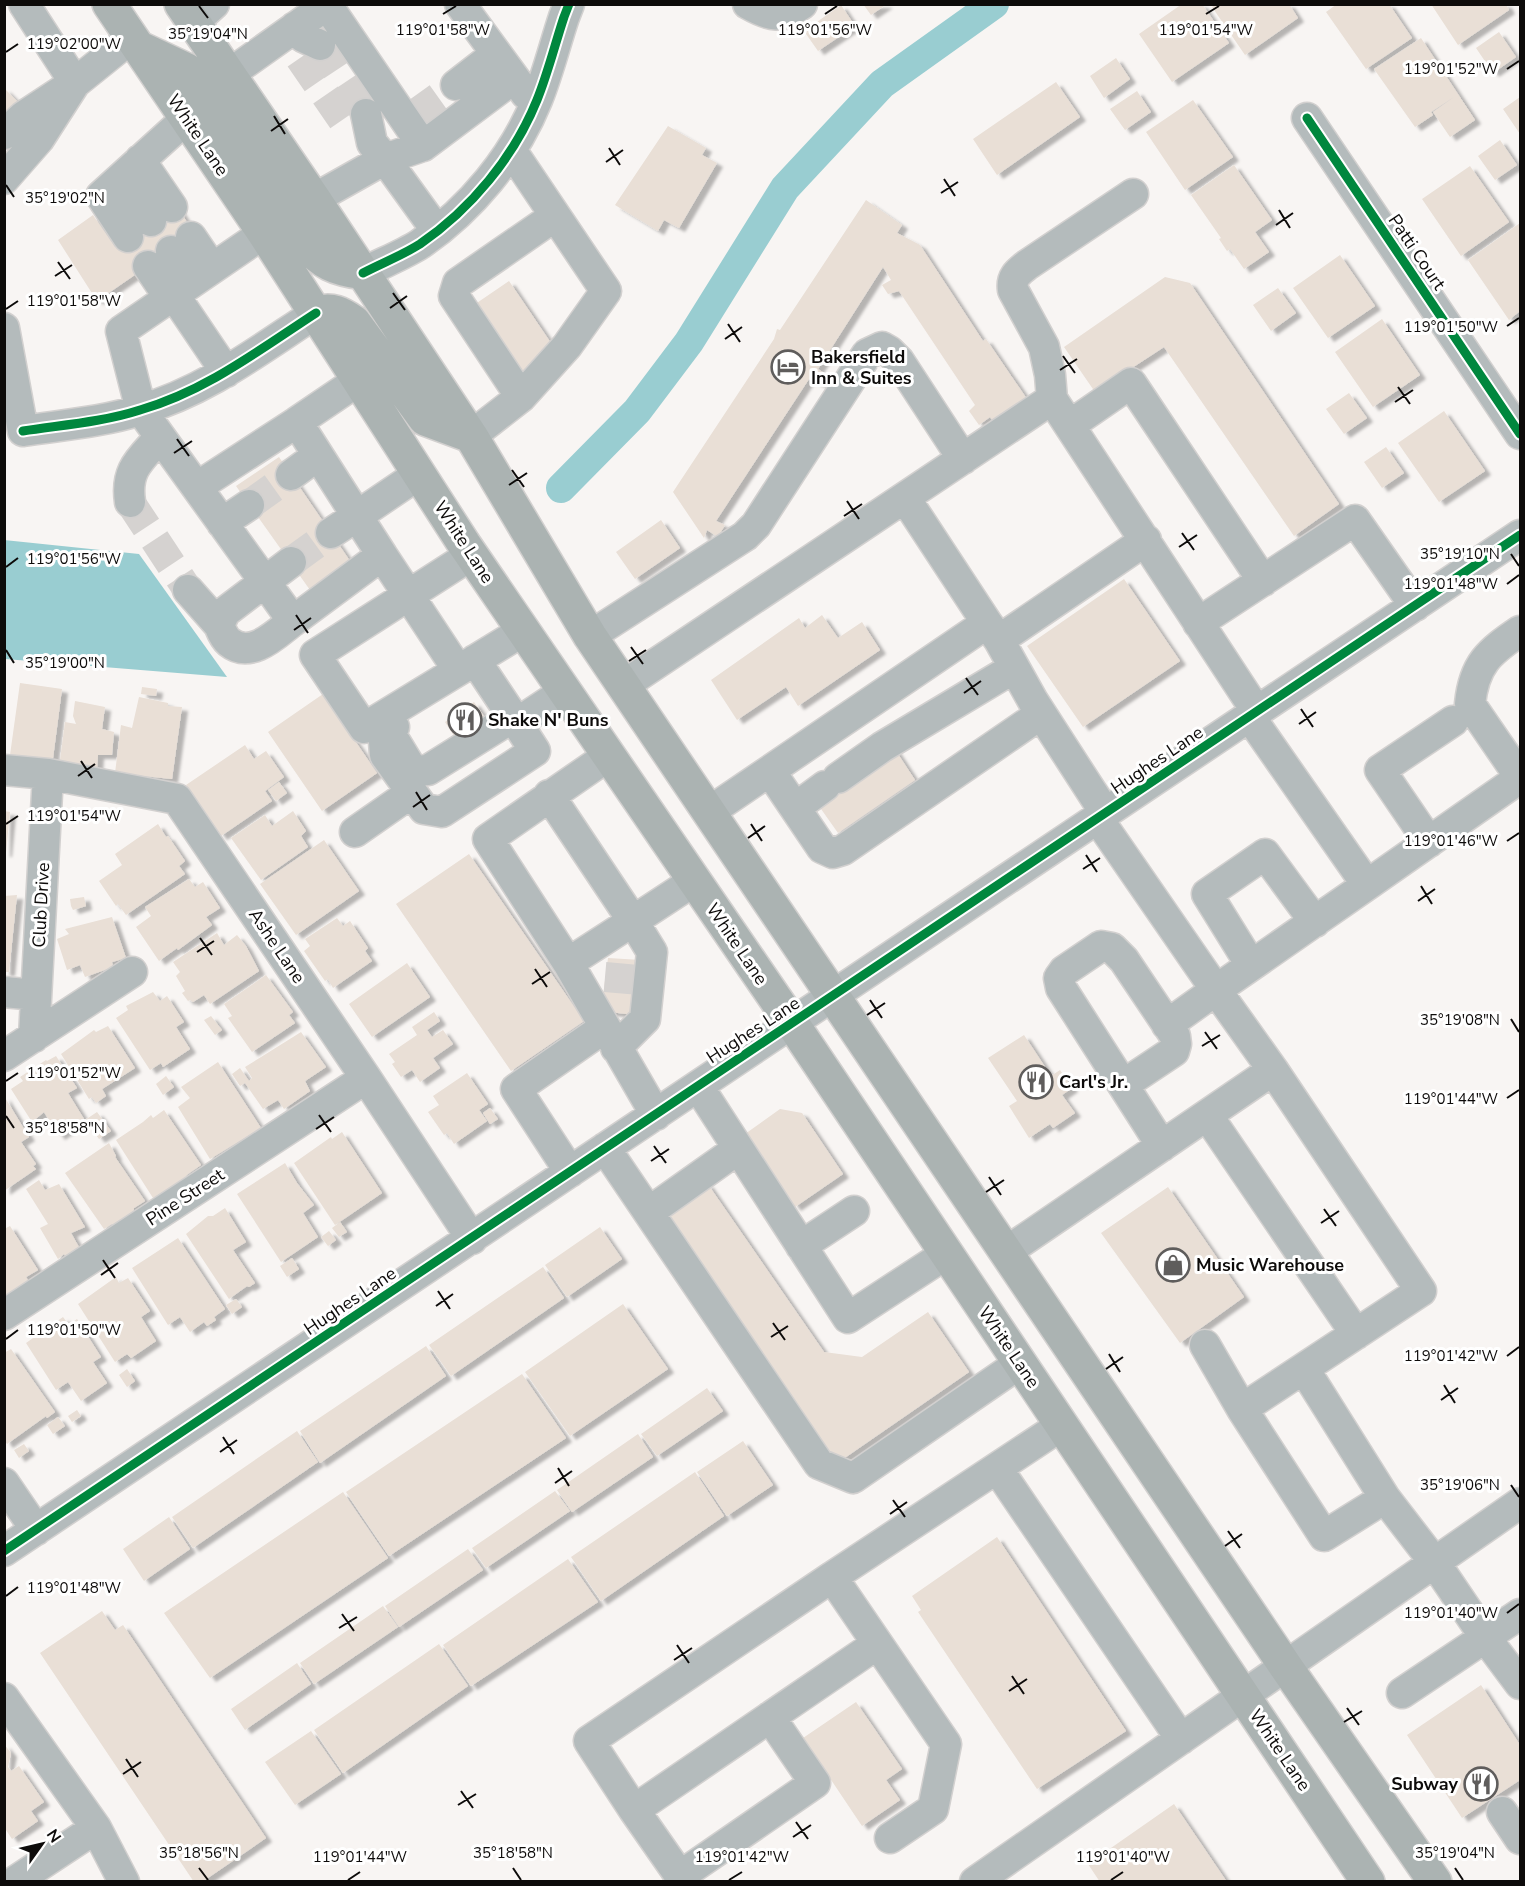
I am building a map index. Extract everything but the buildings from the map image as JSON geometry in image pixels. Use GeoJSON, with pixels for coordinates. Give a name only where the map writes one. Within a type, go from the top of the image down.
{"type":"FeatureCollection","features":[{"type":"Feature","properties":{"kind":"main road","name":"White Lane"},"geometry":{"type":"LineString","coordinates":[[109,4],[264,233],[471,555],[792,1023],[1368,1881]]}},
{"type":"Feature","properties":{"kind":"main road"},"geometry":{"type":"LineString","coordinates":[[196,11],[228,75],[314,199],[471,436],[590,636],[1286,1667],[1435,1881]]}},
{"type":"Feature","properties":{"kind":"main road"},"geometry":{"type":"LineString","coordinates":[[135,42],[187,70],[304,243],[321,260],[343,270],[363,273]]}},
{"type":"Feature","properties":{"kind":"main road"},"geometry":{"type":"LineString","coordinates":[[315,313],[326,310],[340,312],[354,322],[425,419],[471,436]]}},
{"type":"Feature","properties":{"kind":"street"},"geometry":{"type":"LineString","coordinates":[[24,4],[75,83]]}},
{"type":"Feature","properties":{"kind":"street"},"geometry":{"type":"LineString","coordinates":[[460,4],[534,106]]}},
{"type":"Feature","properties":{"kind":"street"},"geometry":{"type":"LineString","coordinates":[[748,4],[768,14],[788,15],[802,4]]}},
{"type":"Feature","properties":{"kind":"street"},"geometry":{"type":"LineString","coordinates":[[228,75],[304,42],[327,5],[410,118],[423,146]]}},
{"type":"Feature","properties":{"kind":"street"},"geometry":{"type":"LineString","coordinates":[[363,273],[419,245],[454,217],[489,181],[511,150],[534,106],[560,11]]}},
{"type":"Feature","properties":{"kind":"street"},"geometry":{"type":"LineString","coordinates":[[4,134],[24,116],[135,42]]}},
{"type":"Feature","properties":{"kind":"street"},"geometry":{"type":"LineString","coordinates":[[456,85],[496,54]]}},
{"type":"Feature","properties":{"kind":"street"},"geometry":{"type":"LineString","coordinates":[[314,199],[378,151],[423,146],[514,78]]}},
{"type":"Feature","properties":{"kind":"street"},"geometry":{"type":"LineString","coordinates":[[4,180],[39,139],[75,83]]}},
{"type":"Feature","properties":{"kind":"street"},"geometry":{"type":"LineString","coordinates":[[131,168],[150,222],[101,196],[131,168],[187,118]]}},
{"type":"Feature","properties":{"kind":"street","name":"Patti Court"},"geometry":{"type":"LineString","coordinates":[[1307,118],[1521,434]]}},
{"type":"Feature","properties":{"kind":"street"},"geometry":{"type":"LineString","coordinates":[[356,120],[437,231]]}},
{"type":"Feature","properties":{"kind":"street"},"geometry":{"type":"LineString","coordinates":[[471,436],[521,397],[567,346],[606,291],[511,150]]}},
{"type":"Feature","properties":{"kind":"street"},"geometry":{"type":"LineString","coordinates":[[1133,194],[1027,265],[1017,273],[1012,282],[1013,290],[1044,346],[1052,399],[1146,540],[1253,715],[1367,885]]}},
{"type":"Feature","properties":{"kind":"street"},"geometry":{"type":"LineString","coordinates":[[521,397],[454,296],[458,283],[555,216]]}},
{"type":"Feature","properties":{"kind":"street"},"geometry":{"type":"LineString","coordinates":[[264,233],[121,331],[141,410],[293,621]]}},
{"type":"Feature","properties":{"kind":"street"},"geometry":{"type":"LineString","coordinates":[[187,285],[170,251],[226,372]]}},
{"type":"Feature","properties":{"kind":"street"},"geometry":{"type":"LineString","coordinates":[[4,328],[14,423],[124,415],[172,399],[226,372],[315,313]]}},
{"type":"Feature","properties":{"kind":"street"},"geometry":{"type":"LineString","coordinates":[[590,636],[745,536],[756,525],[867,354],[875,348],[882,347],[890,351],[899,361],[963,459]]}},
{"type":"Feature","properties":{"kind":"street"},"geometry":{"type":"LineString","coordinates":[[197,487],[359,380]]}},
{"type":"Feature","properties":{"kind":"street"},"geometry":{"type":"LineString","coordinates":[[1070,425],[1131,383],[1263,580]]}},
{"type":"Feature","properties":{"kind":"street"},"geometry":{"type":"LineString","coordinates":[[624,686],[1052,399]]}},
{"type":"Feature","properties":{"kind":"street"},"geometry":{"type":"LineString","coordinates":[[297,422],[409,594],[515,720],[535,751],[442,812],[424,809],[384,755],[384,741],[419,695]]}},
{"type":"Feature","properties":{"kind":"street"},"geometry":{"type":"LineString","coordinates":[[130,502],[128,487],[133,468],[160,437]]}},
{"type":"Feature","properties":{"kind":"street"},"geometry":{"type":"LineString","coordinates":[[291,475],[317,456]]}},
{"type":"Feature","properties":{"kind":"street"},"geometry":{"type":"LineString","coordinates":[[331,534],[419,474]]}},
{"type":"Feature","properties":{"kind":"street"},"geometry":{"type":"LineString","coordinates":[[905,498],[993,631],[1102,816],[1216,990],[1273,1070],[1421,1291],[1242,1409]]}},
{"type":"Feature","properties":{"kind":"street"},"geometry":{"type":"LineString","coordinates":[[222,523],[249,505]]}},
{"type":"Feature","properties":{"kind":"street"},"geometry":{"type":"LineString","coordinates":[[1198,622],[1355,520],[1415,606]]}},
{"type":"Feature","properties":{"kind":"street","name":"Hughes Lane"},"geometry":{"type":"LineString","coordinates":[[4,1551],[1521,535]]}},
{"type":"Feature","properties":{"kind":"street"},"geometry":{"type":"LineString","coordinates":[[709,812],[993,631],[1146,540]]}},
{"type":"Feature","properties":{"kind":"street"},"geometry":{"type":"LineString","coordinates":[[188,590],[219,625],[227,641],[239,647],[254,648],[382,555]]}},
{"type":"Feature","properties":{"kind":"street"},"geometry":{"type":"LineString","coordinates":[[471,555],[315,654],[364,728],[523,631]]}},
{"type":"Feature","properties":{"kind":"street"},"geometry":{"type":"LineString","coordinates":[[219,625],[225,612],[291,562]]}},
{"type":"Feature","properties":{"kind":"street"},"geometry":{"type":"LineString","coordinates":[[1167,1025],[1521,777],[1470,704],[1472,681],[1493,650],[1521,631]]}},
{"type":"Feature","properties":{"kind":"street"},"geometry":{"type":"LineString","coordinates":[[795,808],[882,747],[1014,668]]}},
{"type":"Feature","properties":{"kind":"street"},"geometry":{"type":"LineString","coordinates":[[394,727],[396,745],[414,771],[428,770],[564,692]]}},
{"type":"Feature","properties":{"kind":"street"},"geometry":{"type":"LineString","coordinates":[[770,771],[822,848],[832,853],[843,850],[1041,714]]}},
{"type":"Feature","properties":{"kind":"street"},"geometry":{"type":"LineString","coordinates":[[1429,842],[1380,770],[1453,721]]}},
{"type":"Feature","properties":{"kind":"street"},"geometry":{"type":"LineString","coordinates":[[608,756],[488,839],[584,973],[610,1038],[656,1115]]}},
{"type":"Feature","properties":{"kind":"street","name":"Ashe Lane"},"geometry":{"type":"LineString","coordinates":[[4,770],[48,774],[177,800],[366,1078],[472,1239]]}},
{"type":"Feature","properties":{"kind":"street","name":"Club Drive"},"geometry":{"type":"LineString","coordinates":[[34,1037],[48,774]]}},
{"type":"Feature","properties":{"kind":"street"},"geometry":{"type":"LineString","coordinates":[[356,832],[411,793]]}},
{"type":"Feature","properties":{"kind":"street"},"geometry":{"type":"LineString","coordinates":[[549,795],[652,952],[644,981],[645,1019],[516,1089],[570,1172]]}},
{"type":"Feature","properties":{"kind":"street"},"geometry":{"type":"LineString","coordinates":[[1251,965],[1207,894],[1265,854],[1315,922]]}},
{"type":"Feature","properties":{"kind":"street"},"geometry":{"type":"LineString","coordinates":[[584,973],[633,921],[694,881]]}},
{"type":"Feature","properties":{"kind":"street"},"geometry":{"type":"LineString","coordinates":[[1123,1085],[1174,1051],[1175,1036],[1124,960],[1112,948],[1101,946],[1064,971],[1059,978],[1060,988],[1162,1146]]}},
{"type":"Feature","properties":{"kind":"street"},"geometry":{"type":"LineString","coordinates":[[4,1056],[132,972]]}},
{"type":"Feature","properties":{"kind":"street"},"geometry":{"type":"LineString","coordinates":[[4,992],[36,995]]}},
{"type":"Feature","properties":{"kind":"street"},"geometry":{"type":"LineString","coordinates":[[1006,1252],[1273,1070]]}},
{"type":"Feature","properties":{"kind":"street","name":"Pine Street"},"geometry":{"type":"LineString","coordinates":[[4,1315],[366,1078]]}},
{"type":"Feature","properties":{"kind":"street"},"geometry":{"type":"LineString","coordinates":[[698,1086],[848,1318],[946,1254]]}},
{"type":"Feature","properties":{"kind":"street"},"geometry":{"type":"LineString","coordinates":[[1207,1115],[1356,1334]]}},
{"type":"Feature","properties":{"kind":"street"},"geometry":{"type":"LineString","coordinates":[[605,1148],[819,1464],[853,1478],[1020,1363]]}},
{"type":"Feature","properties":{"kind":"street"},"geometry":{"type":"LineString","coordinates":[[649,1212],[738,1149]]}},
{"type":"Feature","properties":{"kind":"street"},"geometry":{"type":"LineString","coordinates":[[801,1246],[854,1211]]}},
{"type":"Feature","properties":{"kind":"street"},"geometry":{"type":"LineString","coordinates":[[1205,1345],[1242,1409],[1324,1536],[1385,1498]]}},
{"type":"Feature","properties":{"kind":"street"},"geometry":{"type":"LineString","coordinates":[[1304,1369],[1385,1498],[1435,1563],[1485,1637],[1521,1684]]}},
{"type":"Feature","properties":{"kind":"street"},"geometry":{"type":"LineString","coordinates":[[770,1717],[815,1783],[680,1876],[589,1741],[1062,1425]]}},
{"type":"Feature","properties":{"kind":"street"},"geometry":{"type":"LineString","coordinates":[[997,1468],[1181,1738]]}},
{"type":"Feature","properties":{"kind":"street"},"geometry":{"type":"LineString","coordinates":[[4,1483],[36,1530]]}},
{"type":"Feature","properties":{"kind":"street"},"geometry":{"type":"LineString","coordinates":[[975,1881],[1521,1503]]}},
{"type":"Feature","properties":{"kind":"street"},"geometry":{"type":"LineString","coordinates":[[832,1577],[946,1744],[933,1809],[890,1838]]}},
{"type":"Feature","properties":{"kind":"street"},"geometry":{"type":"LineString","coordinates":[[1402,1693],[1521,1614]]}},
{"type":"Feature","properties":{"kind":"street"},"geometry":{"type":"LineString","coordinates":[[634,1810],[878,1644]]}},
{"type":"Feature","properties":{"kind":"street"},"geometry":{"type":"LineString","coordinates":[[4,1698],[96,1828],[124,1881]]}},
{"type":"Feature","properties":{"kind":"street"},"geometry":{"type":"LineString","coordinates":[[1502,1812],[1521,1839]]}},
{"type":"Feature","properties":{"kind":"street"},"geometry":{"type":"LineString","coordinates":[[14,1881],[96,1828]]}},
{"type":"Feature","properties":{"kind":"water"},"geometry":{"type":"Polygon","coordinates":[[[4,540],[139,554],[227,677],[5,659],[4,540]]]}},
{"type":"Feature","properties":{"kind":"waterway"},"geometry":{"type":"LineString","coordinates":[[561,488],[637,411],[689,342],[785,188],[882,84],[994,4]]}},
{"type":"Feature","properties":{"kind":"tunnel"},"geometry":{"type":"LineString","coordinates":[[320,45],[366,114]]}},
{"type":"Feature","properties":{"kind":"tunnel"},"geometry":{"type":"LineString","coordinates":[[300,58],[347,126]]}},
{"type":"Feature","properties":{"kind":"tunnel"},"geometry":{"type":"LineString","coordinates":[[414,115],[456,85]]}},
{"type":"Feature","properties":{"kind":"tunnel"},"geometry":{"type":"LineString","coordinates":[[249,505],[291,475]]}},
{"type":"Feature","properties":{"kind":"tunnel"},"geometry":{"type":"LineString","coordinates":[[130,502],[188,590]]}},
{"type":"Feature","properties":{"kind":"tunnel"},"geometry":{"type":"LineString","coordinates":[[291,562],[331,533]]}},
{"type":"Feature","properties":{"kind":"tunnel"},"geometry":{"type":"LineString","coordinates":[[605,977],[639,980]]}},
{"type":"Feature","properties":{"kind":"cycle path"},"geometry":{"type":"LineString","coordinates":[[363,273],[420,244],[439,230],[457,215],[489,180],[516,142],[527,121],[541,90],[569,4]]}},
{"type":"Feature","properties":{"kind":"cycle path"},"geometry":{"type":"LineString","coordinates":[[1307,118],[1520,434]]}},
{"type":"Feature","properties":{"kind":"cycle path"},"geometry":{"type":"LineString","coordinates":[[23,431],[112,418],[164,402],[210,381],[316,313]]}},
{"type":"Feature","properties":{"kind":"cycle path"},"geometry":{"type":"LineString","coordinates":[[4,1551],[1520,535]]}},
{"type":"Feature","properties":{"kind":"place","name":"Bakersfield Inn & Suites"},"geometry":{"type":"Point","coordinates":[788,367]}},
{"type":"Feature","properties":{"kind":"place","name":"Shake N' Buns"},"geometry":{"type":"Point","coordinates":[465,720]}},
{"type":"Feature","properties":{"kind":"place","name":"Carl's Jr."},"geometry":{"type":"Point","coordinates":[1036,1082]}},
{"type":"Feature","properties":{"kind":"place","name":"Music Warehouse"},"geometry":{"type":"Point","coordinates":[1173,1265]}},
{"type":"Feature","properties":{"kind":"place","name":"Subway"},"geometry":{"type":"Point","coordinates":[1481,1784]}}]}
